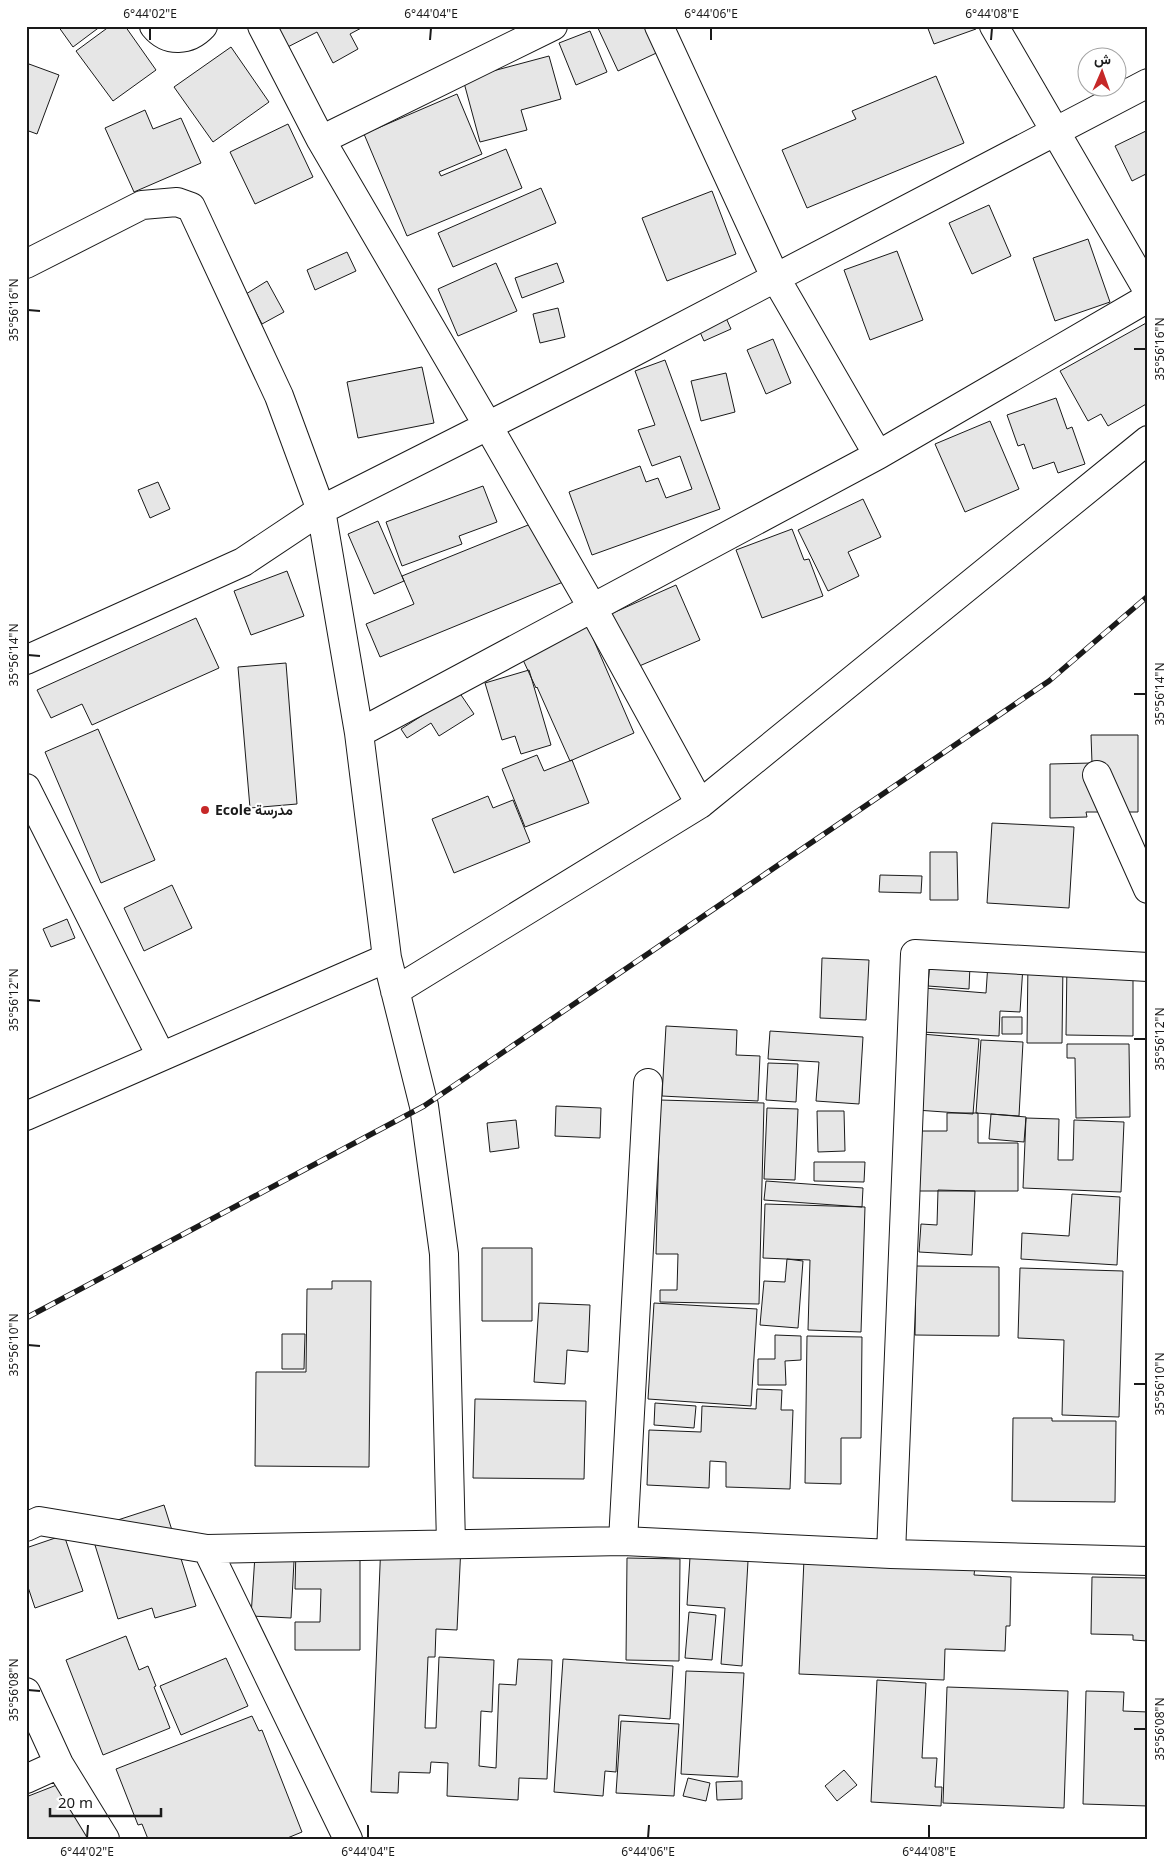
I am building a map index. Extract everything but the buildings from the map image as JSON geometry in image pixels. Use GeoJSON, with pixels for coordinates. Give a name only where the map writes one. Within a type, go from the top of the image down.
{"type":"FeatureCollection","features":[{"type":"Feature","properties":{"kind":"street"},"geometry":{"type":"LineString","coordinates":[[154,26],[160,33],[173,39],[195,34],[203,26]]}},
{"type":"Feature","properties":{"kind":"street"},"geometry":{"type":"LineString","coordinates":[[262,26],[321,140],[592,608],[700,804]]}},
{"type":"Feature","properties":{"kind":"street"},"geometry":{"type":"LineString","coordinates":[[321,140],[553,26]]}},
{"type":"Feature","properties":{"kind":"street"},"geometry":{"type":"LineString","coordinates":[[659,26],[775,277],[878,455]]}},
{"type":"Feature","properties":{"kind":"street"},"geometry":{"type":"LineString","coordinates":[[994,26],[1148,292]]}},
{"type":"Feature","properties":{"kind":"street"},"geometry":{"type":"LineString","coordinates":[[26,660],[243,562],[321,510],[630,354],[1148,83]]}},
{"type":"Feature","properties":{"kind":"street"},"geometry":{"type":"LineString","coordinates":[[26,264],[142,205],[177,202],[190,207],[279,396],[321,510],[359,733],[386,958],[424,1106],[444,1254],[451,1544]]}},
{"type":"Feature","properties":{"kind":"street"},"geometry":{"type":"LineString","coordinates":[[359,733],[878,455],[1148,298]]}},
{"type":"Feature","properties":{"kind":"street"},"geometry":{"type":"LineString","coordinates":[[395,990],[700,804],[1148,440]]}},
{"type":"Feature","properties":{"kind":"street"},"geometry":{"type":"LineString","coordinates":[[1097,775],[1148,888]]}},
{"type":"Feature","properties":{"kind":"street"},"geometry":{"type":"LineString","coordinates":[[26,788],[161,1056]]}},
{"type":"Feature","properties":{"kind":"street"},"geometry":{"type":"LineString","coordinates":[[891,1554],[915,954],[1148,967]]}},
{"type":"Feature","properties":{"kind":"street"},"geometry":{"type":"LineString","coordinates":[[30,1106],[161,1056],[386,958]]}},
{"type":"Feature","properties":{"kind":"street"},"geometry":{"type":"LineString","coordinates":[[623,1541],[648,1083]]}},
{"type":"Feature","properties":{"kind":"street"},"geometry":{"type":"LineString","coordinates":[[26,1527],[39,1521],[207,1549],[623,1541],[891,1554],[1148,1561]]}},
{"type":"Feature","properties":{"kind":"street"},"geometry":{"type":"LineString","coordinates":[[207,1549],[348,1839]]}},
{"type":"Feature","properties":{"kind":"street"},"geometry":{"type":"LineString","coordinates":[[26,1692],[59,1764],[105,1839]]}},
{"type":"Feature","properties":{"kind":"street"},"geometry":{"type":"LineString","coordinates":[[26,1779],[59,1764]]}},
{"type":"Feature","properties":{"kind":"railway"},"geometry":{"type":"LineString","coordinates":[[26,1318],[424,1106],[1049,681],[1148,596]]}},
{"type":"Feature","properties":{"kind":"place","name":"Ecole مدرسة"},"geometry":{"type":"Point","coordinates":[205,810]}}]}
